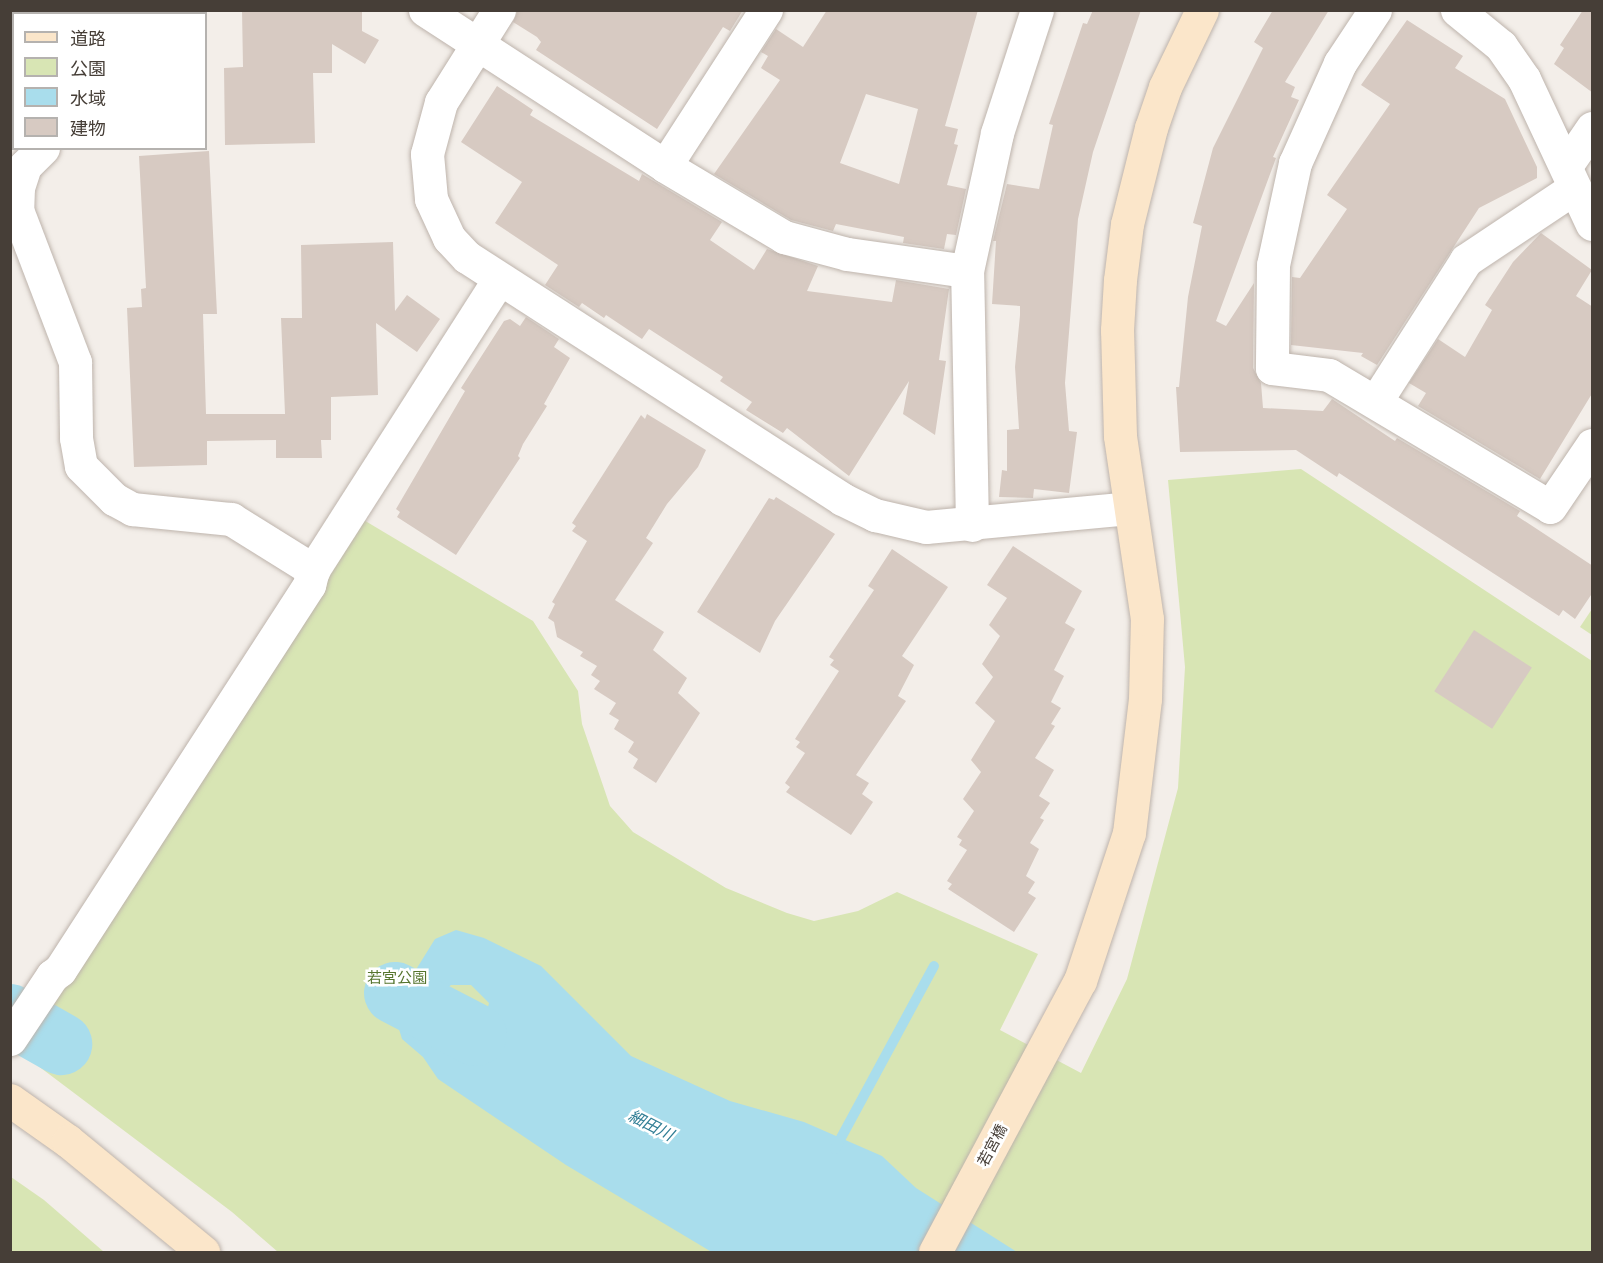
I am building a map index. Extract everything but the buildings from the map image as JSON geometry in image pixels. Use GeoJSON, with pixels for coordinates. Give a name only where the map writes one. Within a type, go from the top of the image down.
{"type":"FeatureCollection","features":[{"type":"Feature","properties":{"kind":"street"},"geometry":{"type":"LineString","coordinates":[[425,10],[665,166],[784,237],[847,254],[968,271]]}},
{"type":"Feature","properties":{"kind":"street"},"geometry":{"type":"LineString","coordinates":[[499,10],[441,102],[432,127],[426,174],[431,199],[449,238],[467,257],[842,499],[875,515],[926,527],[972,525],[1129,508]]}},
{"type":"Feature","properties":{"kind":"street"},"geometry":{"type":"LineString","coordinates":[[665,166],[766,10]]}},
{"type":"Feature","properties":{"kind":"street"},"geometry":{"type":"LineString","coordinates":[[972,525],[968,271],[997,133],[1037,10]]}},
{"type":"Feature","properties":{"kind":"street","name":"若宮橋"},"geometry":{"type":"LineString","coordinates":[[935,1252],[1080,981],[1129,833],[1146,699],[1147,619],[1120,436],[1117,372],[1127,224],[1137,176],[1165,87],[1202,10]]}},
{"type":"Feature","properties":{"kind":"street"},"geometry":{"type":"LineString","coordinates":[[1375,10],[1340,63],[1295,162],[1273,265],[1272,368],[1329,375],[1376,400],[1550,507],[1593,445]]}},
{"type":"Feature","properties":{"kind":"street"},"geometry":{"type":"LineString","coordinates":[[1457,10],[1501,46],[1524,79],[1593,224]]}},
{"type":"Feature","properties":{"kind":"street"},"geometry":{"type":"LineString","coordinates":[[1376,400],[1466,260],[1570,177],[1593,129]]}},
{"type":"Feature","properties":{"kind":"street"},"geometry":{"type":"LineString","coordinates":[[41,150],[25,166],[18,187],[17,210],[75,362],[76,438],[81,466],[114,499],[132,509],[231,519],[313,570]]}},
{"type":"Feature","properties":{"kind":"street"},"geometry":{"type":"LineString","coordinates":[[13,1035],[60,970],[309,585],[313,570],[499,279]]}},
{"type":"Feature","properties":{"kind":"street"},"geometry":{"type":"LineString","coordinates":[[10,1100],[68,1142],[203,1252]]}},
{"type":"Feature","properties":{"kind":"green space"},"geometry":{"type":"Polygon","coordinates":[[[39,11],[157,11],[156,12],[39,11]]]}},
{"type":"Feature","properties":{"kind":"green space","name":"若宮公園"},"geometry":{"type":"Polygon","coordinates":[[[1301,469],[1592,661],[1592,1252],[278,1252],[232,1212],[21,1053],[362,519],[533,621],[578,691],[582,724],[610,806],[633,832],[726,888],[787,913],[814,921],[858,911],[897,892],[1038,954],[1000,1030],[1081,1073],[1127,979],[1178,788],[1185,667],[1168,480],[1301,469]]]}},
{"type":"Feature","properties":{"kind":"green space"},"geometry":{"type":"Polygon","coordinates":[[[1592,609],[1592,635],[1580,627],[1592,609]]]}},
{"type":"Feature","properties":{"kind":"green space"},"geometry":{"type":"Polygon","coordinates":[[[11,1177],[44,1200],[104,1252],[11,1252],[11,1177]]]}},
{"type":"Feature","properties":{"kind":"water"},"geometry":{"type":"Polygon","coordinates":[[[456,930],[484,938],[541,966],[631,1056],[730,1101],[804,1122],[882,1156],[916,1188],[1017,1252],[710,1251],[566,1165],[438,1079],[423,1057],[402,1039],[393,1009],[403,992],[441,1004],[448,1018],[457,1023],[479,1013],[486,1015],[489,1003],[471,985],[451,985],[445,990],[412,976],[435,939],[456,930]]]}},
{"type":"Feature","properties":{"kind":"waterway"},"geometry":{"type":"LineString","coordinates":[[835,1149],[934,966]]}},
{"type":"Feature","properties":{"kind":"waterway","name":"細田川"},"geometry":{"type":"LineString","coordinates":[[395,993],[476,1035]]}},
{"type":"Feature","properties":{"kind":"waterway","name":"細田川"},"geometry":{"type":"LineString","coordinates":[[10,1015],[61,1044]]}}]}
